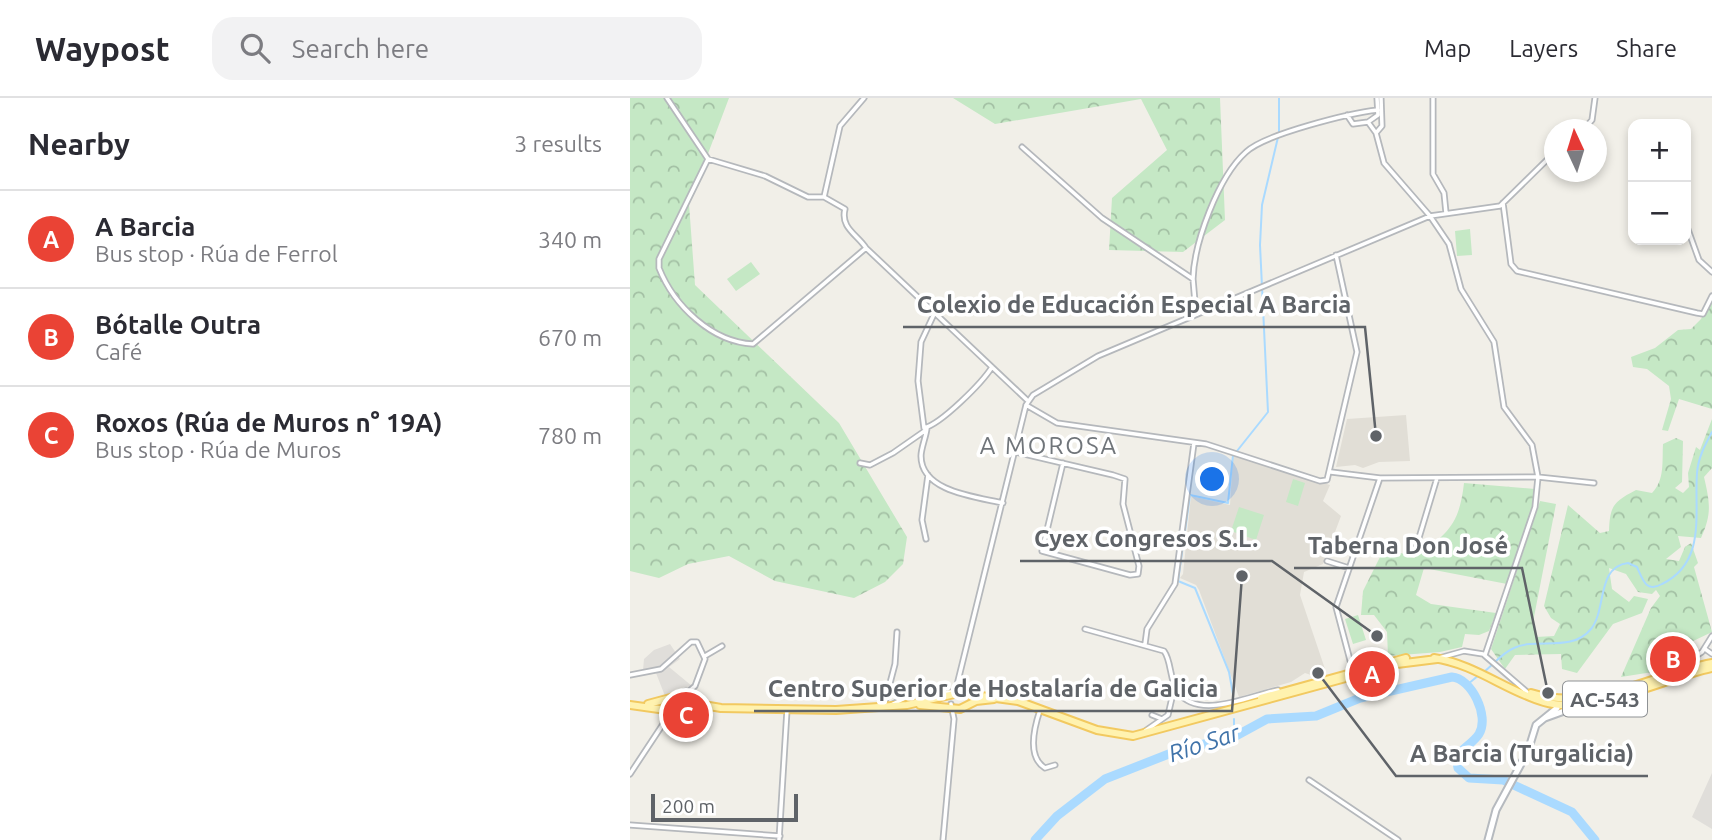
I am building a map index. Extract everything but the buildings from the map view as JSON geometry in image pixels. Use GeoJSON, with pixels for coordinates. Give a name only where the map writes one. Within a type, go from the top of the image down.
{"type":"FeatureCollection","features":[{"type":"Feature","properties":{"kind":"main road","name":"AC-543"},"geometry":{"type":"LineString","coordinates":[[1196,720],[1294,688],[1401,659],[1437,659],[1470,668],[1559,708],[1586,703],[1712,666]]}},
{"type":"Feature","properties":{"kind":"main road","name":"AC-543"},"geometry":{"type":"LineString","coordinates":[[907,705],[959,694],[1010,699],[1104,733],[1139,735],[1397,664],[1437,659]]}},
{"type":"Feature","properties":{"kind":"main road","name":"AC-543"},"geometry":{"type":"LineString","coordinates":[[1500,681],[1535,697],[1567,700],[1606,694],[1664,676],[1712,666]]}},
{"type":"Feature","properties":{"kind":"main road"},"geometry":{"type":"LineString","coordinates":[[955,707],[959,694]]}},
{"type":"Feature","properties":{"kind":"main road"},"geometry":{"type":"LineString","coordinates":[[955,707],[959,694]]}},
{"type":"Feature","properties":{"kind":"main road","name":"AC-543"},"geometry":{"type":"LineString","coordinates":[[633,705],[844,710],[907,705],[955,707],[980,700],[1010,699]]}},
{"type":"Feature","properties":{"kind":"main road","name":"AC-543"},"geometry":{"type":"LineString","coordinates":[[670,706],[679,701],[721,708]]}},
{"type":"Feature","properties":{"kind":"main road"},"geometry":{"type":"LineString","coordinates":[[670,706],[680,707],[679,701]]}},
{"type":"Feature","properties":{"kind":"street"},"geometry":{"type":"LineString","coordinates":[[667,98],[708,159],[774,179],[808,197],[824,197],[845,209],[844,220],[847,227],[866,248],[1027,403],[1057,423],[1194,443],[1233,452],[1320,481],[1327,480],[1357,352],[1336,255]]}},
{"type":"Feature","properties":{"kind":"street"},"geometry":{"type":"LineString","coordinates":[[824,197],[840,126],[864,98]]}},
{"type":"Feature","properties":{"kind":"street"},"geometry":{"type":"LineString","coordinates":[[1346,115],[1353,124],[1368,122],[1378,115],[1379,98]]}},
{"type":"Feature","properties":{"kind":"street"},"geometry":{"type":"LineString","coordinates":[[1376,133],[1382,126],[1379,98]]}},
{"type":"Feature","properties":{"kind":"street"},"geometry":{"type":"LineString","coordinates":[[1433,98],[1433,174],[1444,193],[1446,213]]}},
{"type":"Feature","properties":{"kind":"street"},"geometry":{"type":"LineString","coordinates":[[1592,119],[1595,98]]}},
{"type":"Feature","properties":{"kind":"street"},"geometry":{"type":"LineString","coordinates":[[1196,314],[1194,258],[1225,182],[1245,153],[1283,135],[1346,115],[1378,110]]}},
{"type":"Feature","properties":{"kind":"street"},"geometry":{"type":"LineString","coordinates":[[1368,122],[1376,133],[1384,163],[1430,216],[1449,244],[1467,301],[1494,342],[1504,407],[1532,445],[1538,477],[1535,507],[1485,655]]}},
{"type":"Feature","properties":{"kind":"street"},"geometry":{"type":"LineString","coordinates":[[1022,147],[1102,218],[1193,279]]}},
{"type":"Feature","properties":{"kind":"street"},"geometry":{"type":"LineString","coordinates":[[708,159],[659,259],[659,268],[705,328],[748,344],[758,342],[866,248]]}},
{"type":"Feature","properties":{"kind":"street"},"geometry":{"type":"LineString","coordinates":[[887,706],[914,695],[959,694],[1027,403],[1089,360],[1336,255],[1430,216],[1493,208],[1503,203],[1544,163]]}},
{"type":"Feature","properties":{"kind":"street"},"geometry":{"type":"LineString","coordinates":[[1503,203],[1511,264],[1517,271],[1703,314],[1712,296]]}},
{"type":"Feature","properties":{"kind":"street"},"geometry":{"type":"LineString","coordinates":[[1691,238],[1699,260],[1712,272]]}},
{"type":"Feature","properties":{"kind":"street"},"geometry":{"type":"LineString","coordinates":[[927,428],[923,425],[919,368],[921,342],[935,312]]}},
{"type":"Feature","properties":{"kind":"street"},"geometry":{"type":"LineString","coordinates":[[860,463],[870,465],[893,453],[953,409],[992,367]]}},
{"type":"Feature","properties":{"kind":"street"},"geometry":{"type":"LineString","coordinates":[[926,539],[922,520],[928,473],[921,454],[927,428]]}},
{"type":"Feature","properties":{"kind":"street"},"geometry":{"type":"LineString","coordinates":[[1145,645],[1147,629],[1175,584],[1194,443]]}},
{"type":"Feature","properties":{"kind":"street"},"geometry":{"type":"LineString","coordinates":[[1015,452],[1063,463],[1122,477],[1126,481],[1123,505],[1139,566],[1136,575],[1044,552],[1063,463]]}},
{"type":"Feature","properties":{"kind":"street"},"geometry":{"type":"LineString","coordinates":[[1331,472],[1380,478],[1538,477],[1594,483]]}},
{"type":"Feature","properties":{"kind":"street"},"geometry":{"type":"LineString","coordinates":[[928,473],[953,492],[1003,503]]}},
{"type":"Feature","properties":{"kind":"street"},"geometry":{"type":"LineString","coordinates":[[1351,664],[1336,607],[1380,478]]}},
{"type":"Feature","properties":{"kind":"street"},"geometry":{"type":"LineString","coordinates":[[1415,551],[1437,478]]}},
{"type":"Feature","properties":{"kind":"street"},"geometry":{"type":"LineString","coordinates":[[1327,561],[1349,568]]}},
{"type":"Feature","properties":{"kind":"street"},"geometry":{"type":"LineString","coordinates":[[1085,629],[1165,652],[1175,687],[1185,698],[1207,705],[1213,709],[1213,713]]}},
{"type":"Feature","properties":{"kind":"street"},"geometry":{"type":"LineString","coordinates":[[887,706],[895,664],[897,632]]}},
{"type":"Feature","properties":{"kind":"street"},"geometry":{"type":"LineString","coordinates":[[1664,676],[1705,648],[1712,636]]}},
{"type":"Feature","properties":{"kind":"street"},"geometry":{"type":"LineString","coordinates":[[630,675],[661,669],[694,641],[700,644],[705,656],[695,686],[676,693],[666,717],[630,774]]}},
{"type":"Feature","properties":{"kind":"street"},"geometry":{"type":"LineString","coordinates":[[705,656],[722,646]]}},
{"type":"Feature","properties":{"kind":"street"},"geometry":{"type":"LineString","coordinates":[[1705,648],[1712,652]]}},
{"type":"Feature","properties":{"kind":"street"},"geometry":{"type":"LineString","coordinates":[[1437,659],[1466,650],[1485,655],[1501,672],[1535,697],[1547,714]]}},
{"type":"Feature","properties":{"kind":"street"},"geometry":{"type":"LineString","coordinates":[[1139,735],[1165,719],[1175,687]]}},
{"type":"Feature","properties":{"kind":"street"},"geometry":{"type":"LineString","coordinates":[[1207,705],[1228,704],[1294,688]]}},
{"type":"Feature","properties":{"kind":"street"},"geometry":{"type":"LineString","coordinates":[[679,701],[688,690]]}},
{"type":"Feature","properties":{"kind":"street"},"geometry":{"type":"LineString","coordinates":[[1488,840],[1494,817],[1528,751],[1535,727],[1547,714],[1559,708],[1606,694]]}},
{"type":"Feature","properties":{"kind":"street"},"geometry":{"type":"LineString","coordinates":[[1542,719],[1559,708],[1571,709],[1586,703]]}},
{"type":"Feature","properties":{"kind":"street"},"geometry":{"type":"LineString","coordinates":[[954,719],[955,707]]}},
{"type":"Feature","properties":{"kind":"street"},"geometry":{"type":"LineString","coordinates":[[943,840],[955,707]]}},
{"type":"Feature","properties":{"kind":"street"},"geometry":{"type":"LineString","coordinates":[[1041,708],[1032,743],[1041,766],[1045,768],[1055,765]]}},
{"type":"Feature","properties":{"kind":"street"},"geometry":{"type":"LineString","coordinates":[[630,825],[780,838],[787,710]]}},
{"type":"Feature","properties":{"kind":"street"},"geometry":{"type":"LineString","coordinates":[[1152,715],[1165,719]]}},
{"type":"Feature","properties":{"kind":"street"},"geometry":{"type":"LineString","coordinates":[[1309,780],[1398,840]]}},
{"type":"Feature","properties":{"kind":"shaded area"},"geometry":{"type":"Polygon","coordinates":[[[1406,415],[1410,461],[1379,462],[1363,468],[1355,465],[1336,467],[1347,419],[1406,415]]]}},
{"type":"Feature","properties":{"kind":"shaded area"},"geometry":{"type":"Polygon","coordinates":[[[1233,456],[1330,485],[1323,501],[1341,516],[1323,564],[1304,572],[1300,595],[1325,669],[1311,675],[1305,673],[1291,682],[1239,697],[1199,590],[1196,585],[1180,578],[1183,574],[1191,496],[1230,505],[1233,456]]]}},
{"type":"Feature","properties":{"kind":"shaded area"},"geometry":{"type":"Polygon","coordinates":[[[670,644],[680,659],[669,667],[692,686],[676,689],[665,696],[656,673],[645,675],[644,659],[654,650],[670,644]]]}},
{"type":"Feature","properties":{"kind":"shaded area"},"geometry":{"type":"Polygon","coordinates":[[[1712,773],[1712,829],[1692,817],[1712,773]]]}},
{"type":"Feature","properties":{"kind":"green space"},"geometry":{"type":"Polygon","coordinates":[[[630,98],[729,98],[689,204],[695,285],[839,423],[907,537],[903,564],[885,582],[854,598],[775,581],[729,556],[688,564],[659,578],[630,571],[630,98]]]}},
{"type":"Feature","properties":{"kind":"green space"},"geometry":{"type":"Polygon","coordinates":[[[953,98],[1220,98],[1225,220],[1183,252],[1109,250],[1112,198],[1167,150],[1141,99],[995,124],[953,98]]]}},
{"type":"Feature","properties":{"kind":"green space"},"geometry":{"type":"Polygon","coordinates":[[[1470,229],[1472,255],[1457,256],[1455,231],[1470,229]]]}},
{"type":"Feature","properties":{"kind":"green space"},"geometry":{"type":"Polygon","coordinates":[[[751,262],[760,274],[736,291],[727,279],[751,262]]]}},
{"type":"Feature","properties":{"kind":"green space"},"geometry":{"type":"Polygon","coordinates":[[[1712,296],[1712,409],[1679,399],[1668,431],[1662,430],[1671,399],[1669,386],[1647,369],[1633,367],[1631,357],[1655,348],[1678,330],[1691,329],[1701,319],[1712,296]]]}},
{"type":"Feature","properties":{"kind":"green space"},"geometry":{"type":"Polygon","coordinates":[[[1712,419],[1712,468],[1704,477],[1709,508],[1705,530],[1701,538],[1678,536],[1681,547],[1666,559],[1679,561],[1685,547],[1691,543],[1698,563],[1694,567],[1712,632],[1664,655],[1659,671],[1621,677],[1651,608],[1660,596],[1656,590],[1652,594],[1638,592],[1626,574],[1609,568],[1612,589],[1629,602],[1634,596],[1648,599],[1642,613],[1613,624],[1577,673],[1562,669],[1561,654],[1515,655],[1505,669],[1491,649],[1540,501],[1556,504],[1533,622],[1536,637],[1554,636],[1560,624],[1551,618],[1544,606],[1568,505],[1600,533],[1609,531],[1612,510],[1622,498],[1636,490],[1652,493],[1656,488],[1662,470],[1663,444],[1676,438],[1683,441],[1682,482],[1675,488],[1683,493],[1689,487],[1688,473],[1696,447],[1700,450],[1712,419]]]}},
{"type":"Feature","properties":{"kind":"green space"},"geometry":{"type":"Polygon","coordinates":[[[1293,479],[1305,483],[1298,506],[1286,502],[1293,479]]]}},
{"type":"Feature","properties":{"kind":"green space"},"geometry":{"type":"Polygon","coordinates":[[[1464,483],[1535,489],[1534,506],[1507,584],[1424,568],[1416,595],[1431,604],[1496,613],[1489,631],[1479,635],[1465,634],[1462,647],[1440,652],[1388,656],[1387,632],[1374,615],[1361,615],[1363,591],[1382,553],[1401,553],[1414,558],[1443,535],[1455,519],[1464,483]]]}},
{"type":"Feature","properties":{"kind":"green space"},"geometry":{"type":"Polygon","coordinates":[[[1239,507],[1264,515],[1256,540],[1231,531],[1239,507]]]}},
{"type":"Feature","properties":{"kind":"green space"},"geometry":{"type":"Polygon","coordinates":[[[1358,615],[1366,640],[1353,644],[1345,619],[1358,615]]]}},
{"type":"Feature","properties":{"kind":"waterway"},"geometry":{"type":"LineString","coordinates":[[1237,451],[1268,412],[1260,245],[1262,205],[1279,133],[1279,98]]}},
{"type":"Feature","properties":{"kind":"waterway"},"geometry":{"type":"LineString","coordinates":[[1484,672],[1514,648],[1564,643],[1583,636],[1596,621],[1606,580],[1618,566],[1628,563],[1637,567],[1646,584],[1652,587],[1676,575],[1692,550],[1698,467],[1712,432]]}},
{"type":"Feature","properties":{"kind":"waterway"},"geometry":{"type":"LineString","coordinates":[[1233,455],[1228,503],[1190,495],[1178,581],[1195,588],[1229,672],[1233,694]]}},
{"type":"Feature","properties":{"kind":"waterway"},"geometry":{"type":"LineString","coordinates":[[1468,684],[1479,675]]}},
{"type":"Feature","properties":{"kind":"waterway","name":"Río Sar"},"geometry":{"type":"LineString","coordinates":[[1035,840],[1057,816],[1105,779],[1179,750],[1234,737],[1267,719],[1316,716],[1360,698],[1452,677],[1459,679],[1472,691],[1482,718],[1479,734],[1456,757],[1458,768],[1469,778],[1503,780],[1572,812],[1595,840]]}},
{"type":"Feature","properties":{"kind":"waterway"},"geometry":{"type":"LineString","coordinates":[[1234,719],[1234,737]]}},
{"type":"Feature","properties":{"kind":"place","name":"Colexio de Educación Especial A Barcia"},"geometry":{"type":"Point","coordinates":[1376,436]}},
{"type":"Feature","properties":{"kind":"place","name":"Centro Superior de Hostalaría de Galicia"},"geometry":{"type":"Point","coordinates":[1242,576]}},
{"type":"Feature","properties":{"kind":"place","name":"Cyex Congresos S.L."},"geometry":{"type":"Point","coordinates":[1377,636]}},
{"type":"Feature","properties":{"kind":"place","name":"Bótalle Outra"},"geometry":{"type":"Point","coordinates":[1673,659]}},
{"type":"Feature","properties":{"kind":"place","name":"A Barcia (Turgalicia)"},"geometry":{"type":"Point","coordinates":[1318,673]}},
{"type":"Feature","properties":{"kind":"place","name":"A Barcia"},"geometry":{"type":"Point","coordinates":[1372,674]}},
{"type":"Feature","properties":{"kind":"place","name":"Taberna Don José"},"geometry":{"type":"Point","coordinates":[1548,693]}},
{"type":"Feature","properties":{"kind":"place","name":"Roxos (Rúa de Muros n° 19A)"},"geometry":{"type":"Point","coordinates":[686,715]}},
{"type":"Feature","properties":{"kind":"district","name":"A MOROSA"},"geometry":{"type":"Point","coordinates":[1049,445]}}]}
